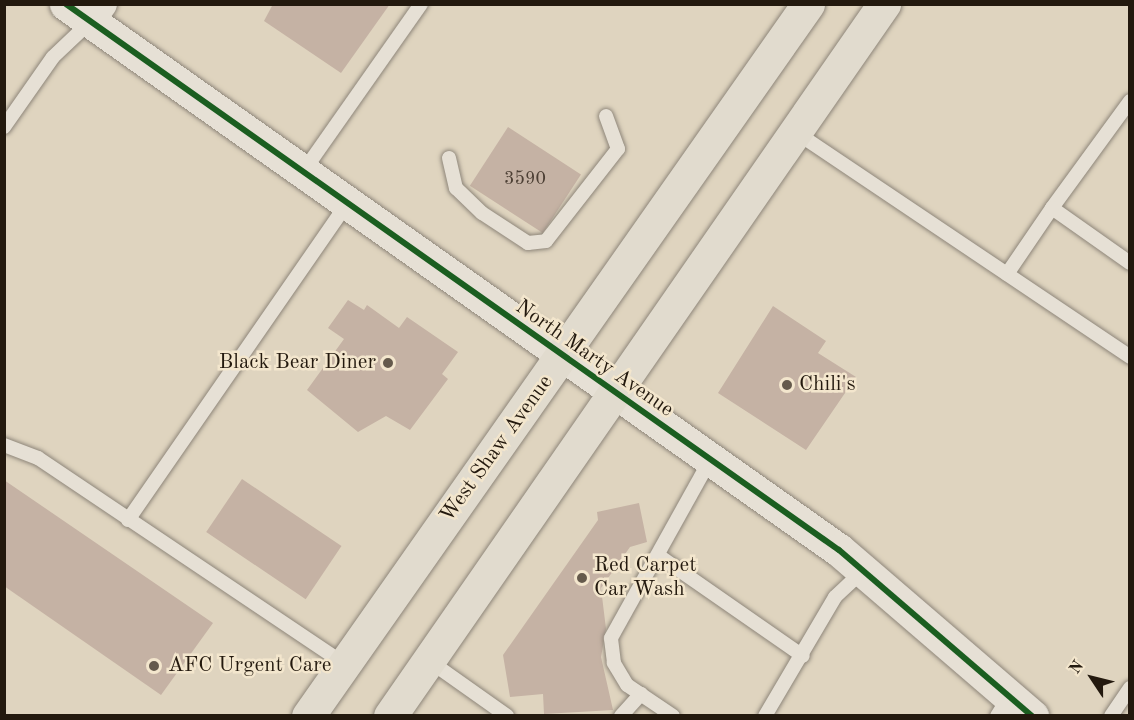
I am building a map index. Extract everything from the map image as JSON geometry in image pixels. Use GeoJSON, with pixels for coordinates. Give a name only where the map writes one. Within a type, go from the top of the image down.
{"type":"FeatureCollection","features":[{"type":"Feature","properties":{"kind":"main road","name":"West Shaw Avenue"},"geometry":{"type":"LineString","coordinates":[[308,716],[563,357],[808,4]]}},
{"type":"Feature","properties":{"kind":"main road"},"geometry":{"type":"LineString","coordinates":[[390,716],[885,4]]}},
{"type":"Feature","properties":{"kind":"main road"},"geometry":{"type":"LineString","coordinates":[[332,716],[344,664]]}},
{"type":"Feature","properties":{"kind":"street","name":"North Marty Avenue"},"geometry":{"type":"LineString","coordinates":[[86,10],[303,173],[864,570],[1012,709]]}},
{"type":"Feature","properties":{"kind":"lane"},"geometry":{"type":"LineString","coordinates":[[303,173],[422,4]]}},
{"type":"Feature","properties":{"kind":"lane"},"geometry":{"type":"LineString","coordinates":[[4,127],[86,10]]}},
{"type":"Feature","properties":{"kind":"lane"},"geometry":{"type":"LineString","coordinates":[[1007,274],[1052,207],[1130,101]]}},
{"type":"Feature","properties":{"kind":"lane"},"geometry":{"type":"LineString","coordinates":[[449,158],[456,188],[482,213],[528,243],[546,242],[618,149],[606,116]]}},
{"type":"Feature","properties":{"kind":"lane"},"geometry":{"type":"LineString","coordinates":[[797,133],[1130,357]]}},
{"type":"Feature","properties":{"kind":"lane"},"geometry":{"type":"LineString","coordinates":[[128,520],[347,204]]}},
{"type":"Feature","properties":{"kind":"lane"},"geometry":{"type":"LineString","coordinates":[[1052,207],[1130,263]]}},
{"type":"Feature","properties":{"kind":"lane"},"geometry":{"type":"LineString","coordinates":[[4,445],[38,458],[344,664]]}},
{"type":"Feature","properties":{"kind":"lane"},"geometry":{"type":"LineString","coordinates":[[673,716],[627,685],[614,663],[611,638],[659,556],[710,460]]}},
{"type":"Feature","properties":{"kind":"lane"},"geometry":{"type":"LineString","coordinates":[[659,556],[803,656]]}},
{"type":"Feature","properties":{"kind":"lane"},"geometry":{"type":"LineString","coordinates":[[765,716],[803,656],[835,597],[864,570]]}},
{"type":"Feature","properties":{"kind":"lane"},"geometry":{"type":"LineString","coordinates":[[428,660],[507,716]]}},
{"type":"Feature","properties":{"kind":"lane"},"geometry":{"type":"LineString","coordinates":[[1111,716],[1130,688]]}},
{"type":"Feature","properties":{"kind":"lane"},"geometry":{"type":"LineString","coordinates":[[621,716],[641,694]]}},
{"type":"Feature","properties":{"kind":"building"},"geometry":{"type":"Polygon","coordinates":[[[273,4],[390,4],[341,73],[264,21],[273,4]]]}},
{"type":"Feature","properties":{"kind":"building"},"geometry":{"type":"Polygon","coordinates":[[[508,127],[581,174],[543,233],[470,186],[508,127]]]}},
{"type":"Feature","properties":{"kind":"building","name":"Black Bear Diner"},"geometry":{"type":"Polygon","coordinates":[[[348,300],[364,310],[367,305],[399,328],[407,317],[458,352],[442,374],[448,379],[410,430],[386,416],[358,432],[307,390],[344,339],[328,328],[348,300]]]}},
{"type":"Feature","properties":{"kind":"building","name":"Chili's"},"geometry":{"type":"Polygon","coordinates":[[[773,306],[826,341],[818,353],[856,377],[806,450],[718,393],[773,306]]]}},
{"type":"Feature","properties":{"kind":"building"},"geometry":{"type":"Polygon","coordinates":[[[242,479],[341,546],[306,599],[206,532],[242,479]]]}},
{"type":"Feature","properties":{"kind":"building"},"geometry":{"type":"Polygon","coordinates":[[[4,480],[213,623],[161,695],[4,586],[4,480]]]}},
{"type":"Feature","properties":{"kind":"building","name":"Red Carpet Car Wash"},"geometry":{"type":"Polygon","coordinates":[[[639,503],[647,542],[630,547],[601,588],[606,629],[601,657],[613,710],[544,714],[543,694],[510,697],[503,655],[598,520],[597,512],[639,503]]]}},
{"type":"Feature","properties":{"kind":"cycle path"},"geometry":{"type":"LineString","coordinates":[[66,4],[839,550],[1032,716]]}},
{"type":"Feature","properties":{"kind":"place","name":"Black Bear Diner"},"geometry":{"type":"Point","coordinates":[388,363]}},
{"type":"Feature","properties":{"kind":"place","name":"Chili's"},"geometry":{"type":"Point","coordinates":[787,385]}},
{"type":"Feature","properties":{"kind":"place","name":"Red Carpet Car Wash"},"geometry":{"type":"Point","coordinates":[582,578]}},
{"type":"Feature","properties":{"kind":"place","name":"AFC Urgent Care"},"geometry":{"type":"Point","coordinates":[154,666]}}]}
